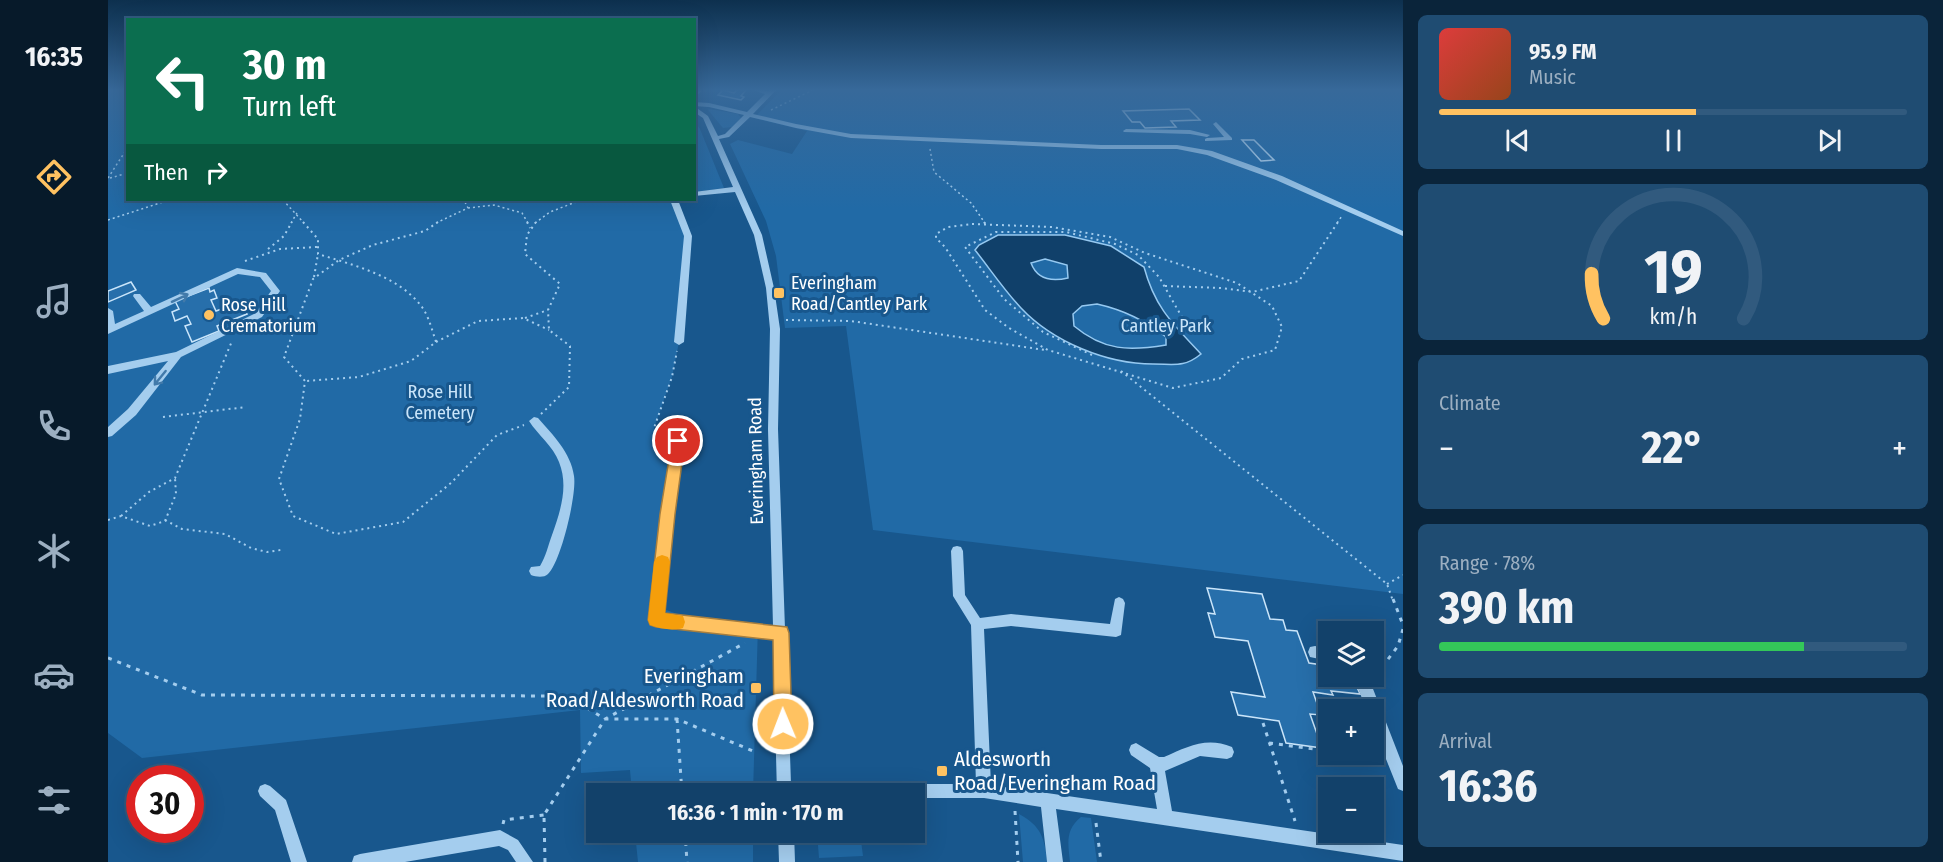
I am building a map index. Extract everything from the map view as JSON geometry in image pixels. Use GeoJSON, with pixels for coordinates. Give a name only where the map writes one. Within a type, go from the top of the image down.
{"type":"FeatureCollection","features":[{"type":"Feature","properties":{"kind":"street","name":"Everingham Road"},"geometry":{"type":"LineString","coordinates":[[712,129],[758,235],[774,321],[773,429],[784,783]]}},
{"type":"Feature","properties":{"kind":"street"},"geometry":{"type":"LineString","coordinates":[[716,138],[727,136],[734,129]]}},
{"type":"Feature","properties":{"kind":"street"},"geometry":{"type":"LineString","coordinates":[[818,129],[851,136],[929,140],[1101,147],[1177,147],[1209,153],[1279,178],[1403,234]]}},
{"type":"Feature","properties":{"kind":"street"},"geometry":{"type":"LineString","coordinates":[[1220,149],[1234,143],[1221,129]]}},
{"type":"Feature","properties":{"kind":"street"},"geometry":{"type":"LineString","coordinates":[[1126,131],[1190,132],[1230,139]]}},
{"type":"Feature","properties":{"kind":"street"},"geometry":{"type":"LineString","coordinates":[[1207,135],[1209,153]]}},
{"type":"Feature","properties":{"kind":"street"},"geometry":{"type":"LineString","coordinates":[[696,194],[738,189]]}},
{"type":"Feature","properties":{"kind":"street"},"geometry":{"type":"LineString","coordinates":[[674,201],[688,236],[679,342]]}},
{"type":"Feature","properties":{"kind":"street"},"geometry":{"type":"LineString","coordinates":[[108,311],[110,331],[237,271],[263,275],[276,291],[259,315],[178,355],[108,370]]}},
{"type":"Feature","properties":{"kind":"street"},"geometry":{"type":"LineString","coordinates":[[137,296],[150,312]]}},
{"type":"Feature","properties":{"kind":"street"},"geometry":{"type":"LineString","coordinates":[[108,433],[132,412],[178,355]]}},
{"type":"Feature","properties":{"kind":"street"},"geometry":{"type":"LineString","coordinates":[[534,421],[559,449],[571,485],[564,521],[549,564],[543,571],[535,571]]}},
{"type":"Feature","properties":{"kind":"street"},"geometry":{"type":"LineString","coordinates":[[678,441],[667,514],[656,620],[781,633]]}},
{"type":"Feature","properties":{"kind":"street"},"geometry":{"type":"LineString","coordinates":[[957,551],[959,596],[977,624],[984,791]]}},
{"type":"Feature","properties":{"kind":"street"},"geometry":{"type":"LineString","coordinates":[[977,624],[1011,620],[1116,631],[1119,603]]}},
{"type":"Feature","properties":{"kind":"street"},"geometry":{"type":"LineString","coordinates":[[1384,738],[1403,784]]}},
{"type":"Feature","properties":{"kind":"street"},"geometry":{"type":"LineString","coordinates":[[1136,750],[1156,764],[1164,764],[1200,749],[1227,752]]}},
{"type":"Feature","properties":{"kind":"street"},"geometry":{"type":"LineString","coordinates":[[1156,764],[1166,818]]}},
{"type":"Feature","properties":{"kind":"street"},"geometry":{"type":"LineString","coordinates":[[265,791],[281,805],[299,862]]}},
{"type":"Feature","properties":{"kind":"street"},"geometry":{"type":"LineString","coordinates":[[925,791],[984,791],[1403,853]]}},
{"type":"Feature","properties":{"kind":"street"},"geometry":{"type":"LineString","coordinates":[[1048,802],[1054,862]]}},
{"type":"Feature","properties":{"kind":"street"},"geometry":{"type":"LineString","coordinates":[[360,862],[500,838],[513,845],[525,862]]}},
{"type":"Feature","properties":{"kind":"street"},"geometry":{"type":"LineString","coordinates":[[786,843],[787,862]]}},
{"type":"Feature","properties":{"kind":"path"},"geometry":{"type":"LineString","coordinates":[[929,140],[934,172],[971,203],[986,225]]}},
{"type":"Feature","properties":{"kind":"path"},"geometry":{"type":"LineString","coordinates":[[108,178],[126,150]]}},
{"type":"Feature","properties":{"kind":"path"},"geometry":{"type":"LineString","coordinates":[[108,178],[126,173]]}},
{"type":"Feature","properties":{"kind":"path"},"geometry":{"type":"LineString","coordinates":[[108,220],[166,201]]}},
{"type":"Feature","properties":{"kind":"path"},"geometry":{"type":"LineString","coordinates":[[286,201],[318,239],[318,254],[313,279],[284,357],[305,381],[300,426],[279,479],[292,516],[336,534],[403,522],[451,483],[497,435],[534,421],[569,387],[570,346],[549,330],[523,318]]}},
{"type":"Feature","properties":{"kind":"path"},"geometry":{"type":"LineString","coordinates":[[464,201],[468,208]]}},
{"type":"Feature","properties":{"kind":"path"},"geometry":{"type":"LineString","coordinates":[[549,330],[548,310],[560,284],[525,254],[526,237],[530,228],[551,212],[578,201]]}},
{"type":"Feature","properties":{"kind":"path"},"geometry":{"type":"LineString","coordinates":[[630,201],[661,201]]}},
{"type":"Feature","properties":{"kind":"path"},"geometry":{"type":"LineString","coordinates":[[313,279],[339,260],[373,245],[425,231],[442,219],[468,208],[494,205],[522,213],[530,228]]}},
{"type":"Feature","properties":{"kind":"path"},"geometry":{"type":"LineString","coordinates":[[1165,286],[1221,288],[1252,292],[1299,281],[1347,209]]}},
{"type":"Feature","properties":{"kind":"path"},"geometry":{"type":"LineString","coordinates":[[266,251],[284,236],[297,213]]}},
{"type":"Feature","properties":{"kind":"path"},"geometry":{"type":"LineString","coordinates":[[774,321],[851,321],[1048,351],[1173,388],[1221,378],[1242,359],[1275,350],[1282,327],[1272,306],[1237,283],[1145,253],[1132,245],[1053,226],[966,224],[939,230],[936,238],[945,247],[985,310],[1009,328],[1048,351]]}},
{"type":"Feature","properties":{"kind":"path"},"geometry":{"type":"LineString","coordinates":[[1092,356],[1043,332],[1004,299],[965,247],[996,232],[1066,232],[1115,244],[1138,255],[1159,276],[1183,319]]}},
{"type":"Feature","properties":{"kind":"path"},"geometry":{"type":"LineString","coordinates":[[237,271],[238,264],[266,251],[294,246],[318,248]]}},
{"type":"Feature","properties":{"kind":"path"},"geometry":{"type":"LineString","coordinates":[[318,254],[391,280],[421,305],[431,324],[436,342]]}},
{"type":"Feature","properties":{"kind":"path"},"geometry":{"type":"LineString","coordinates":[[305,381],[359,377],[411,361],[436,342],[478,321],[523,318],[548,310]]}},
{"type":"Feature","properties":{"kind":"path"},"geometry":{"type":"LineString","coordinates":[[121,516],[150,526],[165,520],[176,494],[175,478],[239,325]]}},
{"type":"Feature","properties":{"kind":"path"},"geometry":{"type":"LineString","coordinates":[[678,441],[654,428],[672,377],[679,342]]}},
{"type":"Feature","properties":{"kind":"path"},"geometry":{"type":"LineString","coordinates":[[1120,371],[1386,584],[1403,627],[1398,646],[1384,661]]}},
{"type":"Feature","properties":{"kind":"path"},"geometry":{"type":"LineString","coordinates":[[163,417],[246,407]]}},
{"type":"Feature","properties":{"kind":"path"},"geometry":{"type":"LineString","coordinates":[[108,520],[121,516],[149,492],[175,478]]}},
{"type":"Feature","properties":{"kind":"path"},"geometry":{"type":"LineString","coordinates":[[165,520],[182,529],[225,534],[251,548],[267,552],[281,550]]}},
{"type":"Feature","properties":{"kind":"path"},"geometry":{"type":"LineString","coordinates":[[1386,584],[1403,575]]}},
{"type":"Feature","properties":{"kind":"path"},"geometry":{"type":"LineString","coordinates":[[545,862],[544,815],[605,719],[766,631]]}},
{"type":"Feature","properties":{"kind":"path"},"geometry":{"type":"LineString","coordinates":[[108,658],[202,695],[568,696],[605,719],[677,718],[753,751]]}},
{"type":"Feature","properties":{"kind":"path"},"geometry":{"type":"LineString","coordinates":[[677,718],[681,783]]}},
{"type":"Feature","properties":{"kind":"path"},"geometry":{"type":"LineString","coordinates":[[1263,723],[1301,838]]}},
{"type":"Feature","properties":{"kind":"path"},"geometry":{"type":"LineString","coordinates":[[1269,743],[1318,750]]}},
{"type":"Feature","properties":{"kind":"path"},"geometry":{"type":"LineString","coordinates":[[1384,758],[1392,759]]}},
{"type":"Feature","properties":{"kind":"path"},"geometry":{"type":"LineString","coordinates":[[1014,796],[1018,862]]}},
{"type":"Feature","properties":{"kind":"path"},"geometry":{"type":"LineString","coordinates":[[1094,809],[1101,862]]}},
{"type":"Feature","properties":{"kind":"path"},"geometry":{"type":"LineString","coordinates":[[500,838],[504,820],[544,815]]}},
{"type":"Feature","properties":{"kind":"path"},"geometry":{"type":"LineString","coordinates":[[686,843],[687,862]]}},
{"type":"Feature","properties":{"kind":"green space","name":"Rose Hill Cemetery"},"geometry":{"type":"Polygon","coordinates":[[[108,129],[126,129],[126,201],[674,201],[688,236],[679,342],[672,377],[654,428],[673,444],[653,605],[696,621],[758,626],[753,783],[631,783],[630,770],[581,773],[580,710],[142,758],[108,733],[108,129]]]}},
{"type":"Feature","properties":{"kind":"green space"},"geometry":{"type":"Polygon","coordinates":[[[696,129],[700,129],[724,188],[696,192],[696,129]]]}},
{"type":"Feature","properties":{"kind":"green space","name":"Cantley Park"},"geometry":{"type":"Polygon","coordinates":[[[800,129],[1403,129],[1403,594],[873,530],[846,326],[785,328],[776,256],[766,221],[730,144],[738,140],[792,154],[807,131],[800,129]]]}},
{"type":"Feature","properties":{"kind":"green space"},"geometry":{"type":"Polygon","coordinates":[[[1019,814],[1032,823],[1041,834],[1047,862],[1023,862],[1019,814]]]}},
{"type":"Feature","properties":{"kind":"green space"},"geometry":{"type":"Polygon","coordinates":[[[1081,817],[1091,818],[1097,862],[1070,862],[1068,843],[1070,832],[1081,817]]]}},
{"type":"Feature","properties":{"kind":"green space"},"geometry":{"type":"Polygon","coordinates":[[[636,843],[753,843],[753,862],[638,862],[636,843]]]}},
{"type":"Feature","properties":{"kind":"green space"},"geometry":{"type":"Polygon","coordinates":[[[818,843],[861,843],[863,856],[819,858],[818,843]]]}},
{"type":"Feature","properties":{"kind":"shaded area"},"geometry":{"type":"Polygon","coordinates":[[[998,235],[1065,235],[1111,246],[1144,267],[1159,305],[1201,354],[1178,364],[1135,363],[1099,355],[1065,341],[1034,320],[1021,308],[975,250],[979,245],[998,235]],[[1045,259],[1031,263],[1037,273],[1045,278],[1056,280],[1068,278],[1067,265],[1045,259]],[[1097,304],[1082,306],[1073,314],[1074,326],[1085,334],[1107,345],[1117,347],[1140,348],[1166,345],[1166,337],[1142,321],[1116,309],[1097,304]]]}},
{"type":"Feature","properties":{"kind":"building"},"geometry":{"type":"Polygon","coordinates":[[[1242,140],[1254,140],[1274,160],[1261,161],[1242,140]]]}},
{"type":"Feature","properties":{"kind":"building"},"geometry":{"type":"Polygon","coordinates":[[[131,282],[136,290],[108,302],[108,291],[131,282]]]}},
{"type":"Feature","properties":{"kind":"building","name":"Rose Hill Crematorium"},"geometry":{"type":"Polygon","coordinates":[[[209,288],[210,292],[214,290],[217,298],[211,300],[216,311],[241,302],[247,314],[217,326],[219,331],[192,342],[185,326],[191,324],[187,316],[175,321],[172,312],[179,309],[175,301],[209,288]]]}},
{"type":"Feature","properties":{"kind":"building"},"geometry":{"type":"Polygon","coordinates":[[[1207,588],[1262,594],[1270,619],[1283,620],[1286,630],[1297,631],[1309,663],[1318,664],[1318,687],[1357,687],[1360,694],[1331,691],[1333,695],[1313,692],[1318,715],[1310,714],[1318,737],[1318,747],[1286,743],[1279,721],[1238,715],[1231,692],[1265,697],[1248,641],[1215,637],[1208,613],[1215,614],[1207,588]]]}},
{"type":"Feature","properties":{"kind":"slow traffic"},"geometry":{"type":"LineString","coordinates":[[662,562],[656,620],[677,622]]}},
{"type":"Feature","properties":{"kind":"place","name":"Everingham Road/Cantley Park"},"geometry":{"type":"Point","coordinates":[779,293]}},
{"type":"Feature","properties":{"kind":"place","name":"Rose Hill Crematorium"},"geometry":{"type":"Point","coordinates":[209,315]}},
{"type":"Feature","properties":{"kind":"place","name":"Everingham Road/Aldesworth Road"},"geometry":{"type":"Point","coordinates":[756,688]}},
{"type":"Feature","properties":{"kind":"place","name":"Aldesworth Road/Everingham Road"},"geometry":{"type":"Point","coordinates":[942,771]}},
{"type":"Feature","properties":{"kind":"route"},"geometry":{"type":"LineString","coordinates":[[678,441],[667,514],[656,620],[781,633],[783,724]]}}]}
